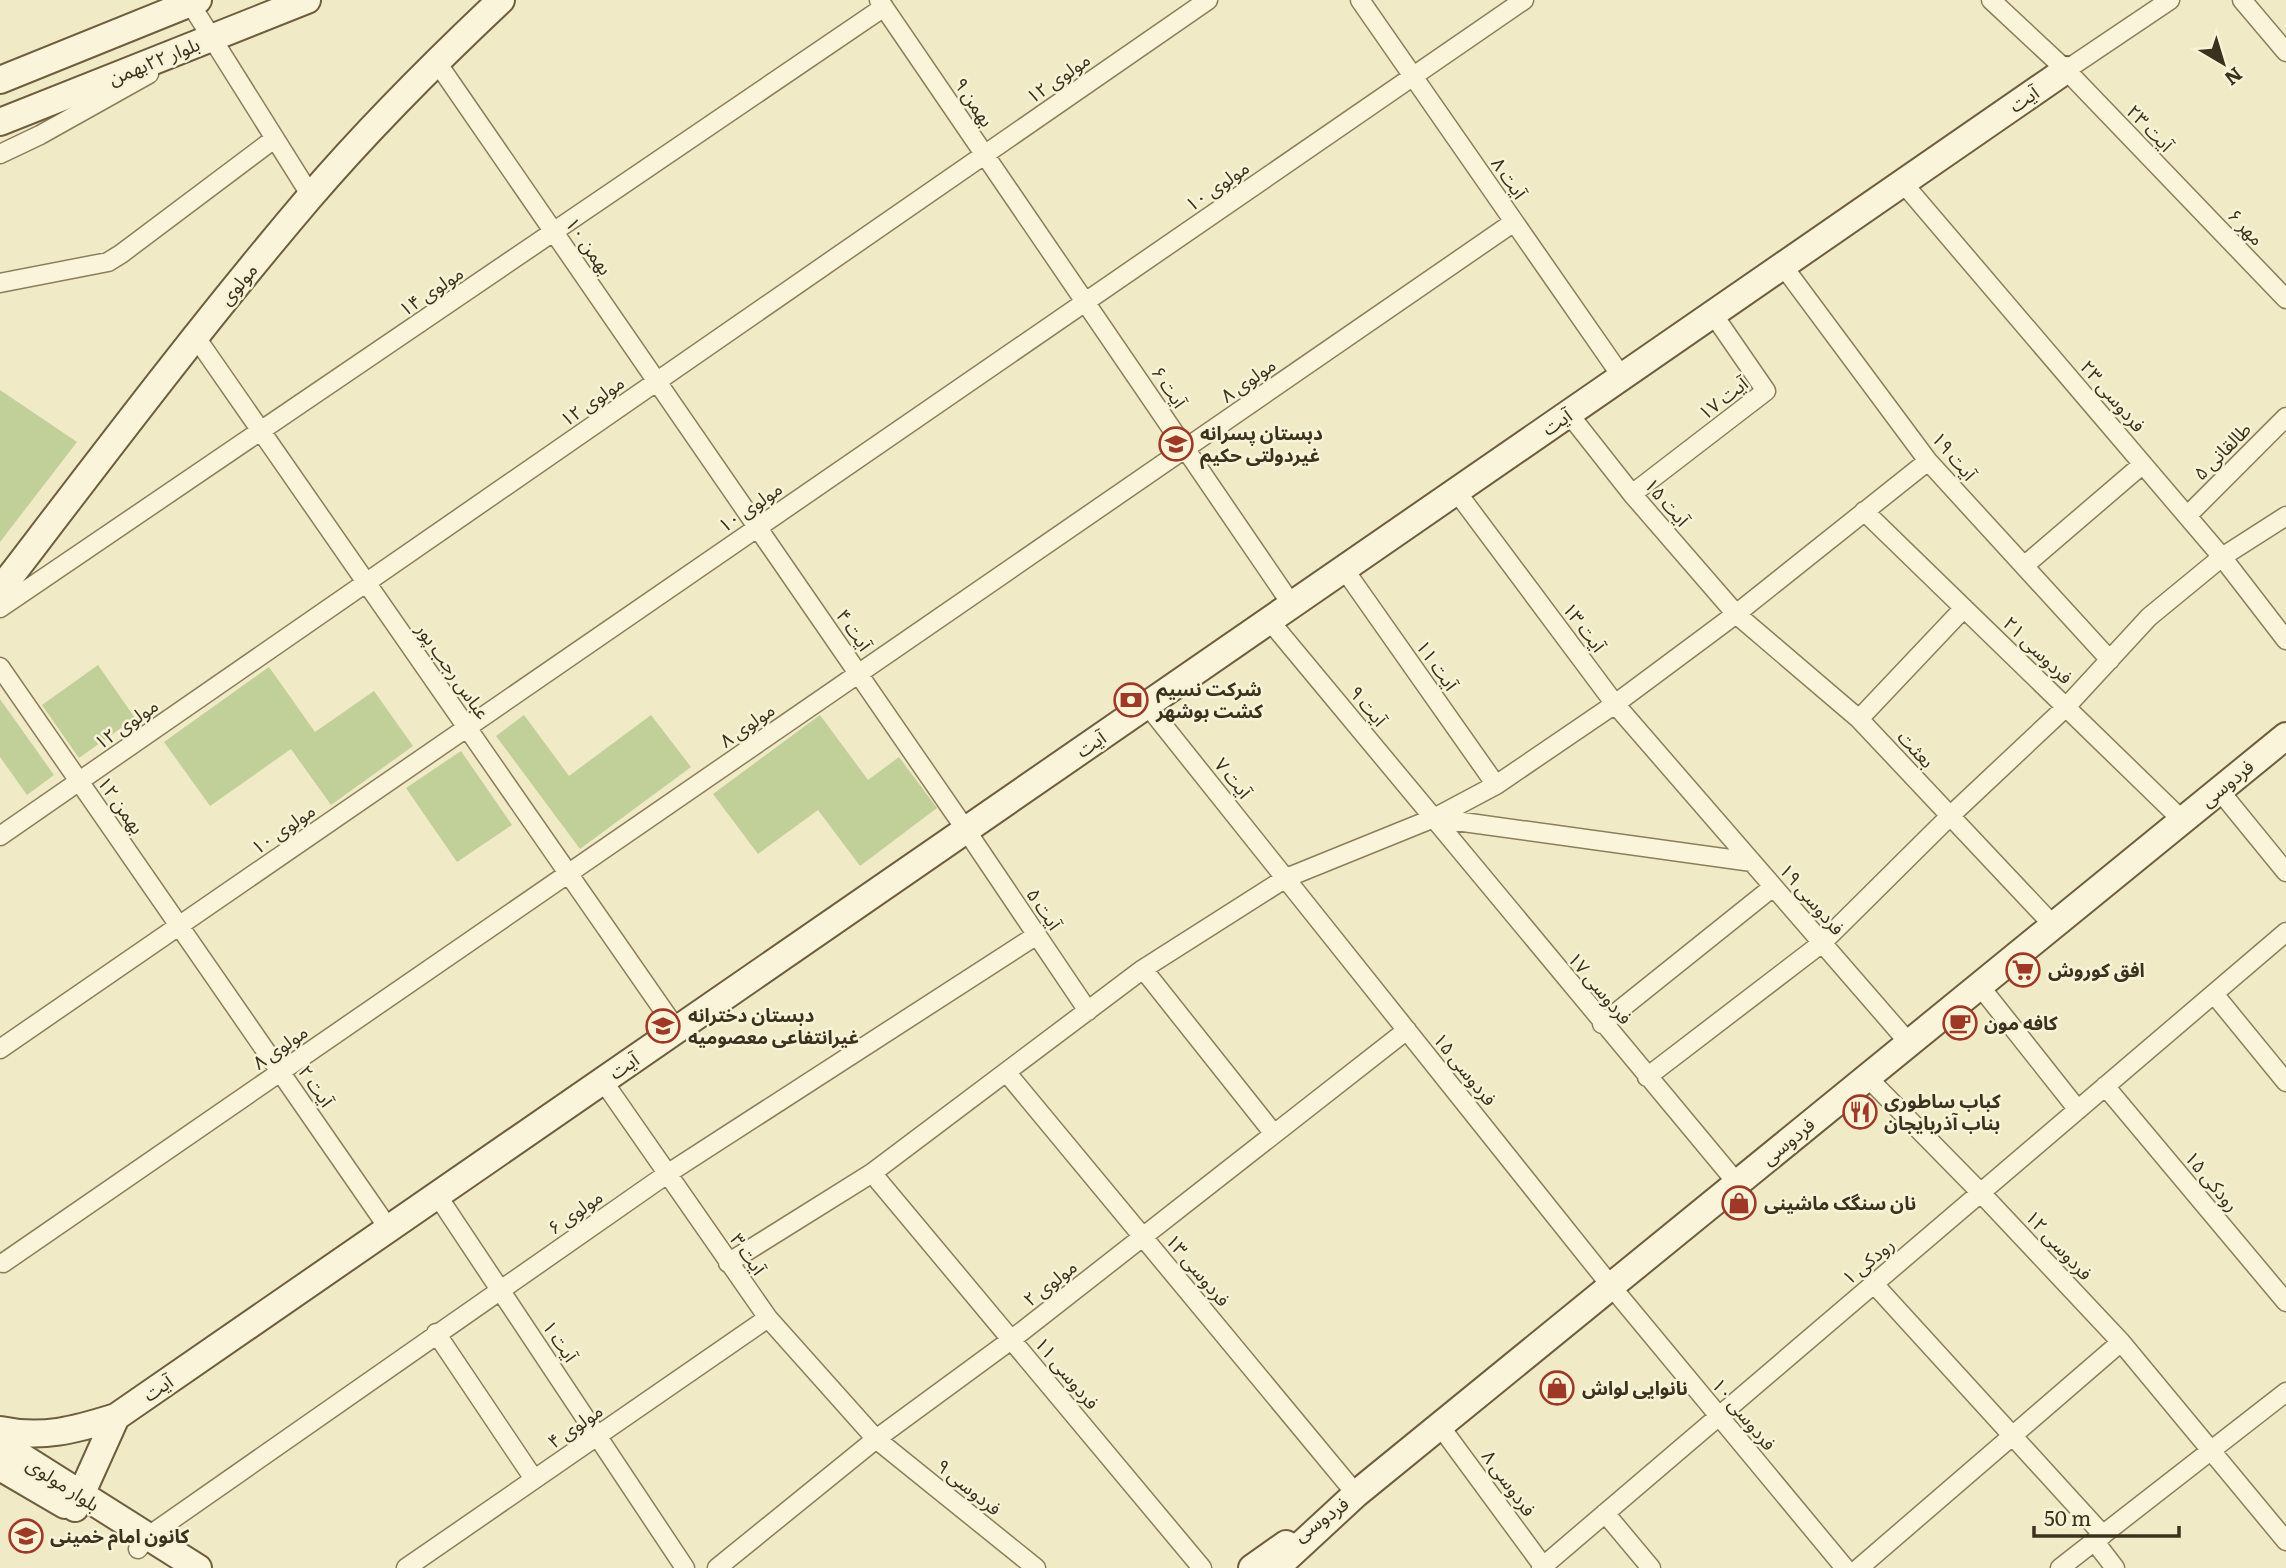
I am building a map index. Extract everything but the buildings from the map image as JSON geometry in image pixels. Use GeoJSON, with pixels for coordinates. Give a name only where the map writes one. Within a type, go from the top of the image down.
{"type":"FeatureCollection","features":[{"type":"Feature","properties":{"kind":"street","name":"بلوار ۲۲بهمن"},"geometry":{"type":"LineString","coordinates":[[0,122],[307,0]]}},
{"type":"Feature","properties":{"kind":"street","name":"مولوی"},"geometry":{"type":"LineString","coordinates":[[0,590],[194,336],[311,196],[436,61],[502,0]]}},
{"type":"Feature","properties":{"kind":"street","name":"مولوی ۱۲"},"geometry":{"type":"LineString","coordinates":[[0,836],[1208,0]]}},
{"type":"Feature","properties":{"kind":"street","name":"مولوی ۱۰"},"geometry":{"type":"LineString","coordinates":[[0,1049],[1524,0]]}},
{"type":"Feature","properties":{"kind":"street","name":"آیت ۲۳"},"geometry":{"type":"LineString","coordinates":[[1991,0],[2066,70],[2204,215]]}},
{"type":"Feature","properties":{"kind":"street","name":"آیت"},"geometry":{"type":"LineString","coordinates":[[116,1417],[2170,0]]}},
{"type":"Feature","properties":{"kind":"street"},"geometry":{"type":"LineString","coordinates":[[2242,0],[2286,52]]}},
{"type":"Feature","properties":{"kind":"street","name":"بلوار ۲۲بهمن"},"geometry":{"type":"LineString","coordinates":[[0,80],[192,1]]}},
{"type":"Feature","properties":{"kind":"street"},"geometry":{"type":"LineString","coordinates":[[192,1],[311,196]]}},
{"type":"Feature","properties":{"kind":"street","name":"آیت ۸"},"geometry":{"type":"LineString","coordinates":[[1361,1],[1622,377]]}},
{"type":"Feature","properties":{"kind":"street","name":"بهمن ۹"},"geometry":{"type":"LineString","coordinates":[[882,3],[1035,228]]}},
{"type":"Feature","properties":{"kind":"street","name":"مولوی ۱۴"},"geometry":{"type":"LineString","coordinates":[[0,608],[554,232],[882,3]]}},
{"type":"Feature","properties":{"kind":"street"},"geometry":{"type":"LineString","coordinates":[[0,155],[213,38]]}},
{"type":"Feature","properties":{"kind":"street","name":"بهمن ۱۰"},"geometry":{"type":"LineString","coordinates":[[436,61],[707,454]]}},
{"type":"Feature","properties":{"kind":"street"},"geometry":{"type":"LineString","coordinates":[[0,283],[108,262],[274,139]]}},
{"type":"Feature","properties":{"kind":"street","name":"فردوسی ۲۳"},"geometry":{"type":"LineString","coordinates":[[1903,183],[2188,515],[2286,640]]}},
{"type":"Feature","properties":{"kind":"street","name":"مهر ۶"},"geometry":{"type":"LineString","coordinates":[[2204,215],[2286,299]]}},
{"type":"Feature","properties":{"kind":"street","name":"مولوی ۸"},"geometry":{"type":"LineString","coordinates":[[4,1263],[1514,222]]}},
{"type":"Feature","properties":{"kind":"street","name":"آیت ۶"},"geometry":{"type":"LineString","coordinates":[[1035,228],[1292,605]]}},
{"type":"Feature","properties":{"kind":"street","name":"آیت ۱۹"},"geometry":{"type":"LineString","coordinates":[[1783,266],[1928,461],[2110,660]]}},
{"type":"Feature","properties":{"kind":"street","name":"آیت ۱۷"},"geometry":{"type":"LineString","coordinates":[[1632,494],[1766,391],[1713,314]]}},
{"type":"Feature","properties":{"kind":"street","name":"عباس رجب پور"},"geometry":{"type":"LineString","coordinates":[[194,336],[677,1030]]}},
{"type":"Feature","properties":{"kind":"street","name":"آیت ۱۵"},"geometry":{"type":"LineString","coordinates":[[1569,414],[1632,494],[1736,614]]}},
{"type":"Feature","properties":{"kind":"street","name":"طالقانی ۵"},"geometry":{"type":"LineString","coordinates":[[2188,515],[2286,417]]}},
{"type":"Feature","properties":{"kind":"street","name":"آیت ۴"},"geometry":{"type":"LineString","coordinates":[[707,454],[966,830]]}},
{"type":"Feature","properties":{"kind":"street"},"geometry":{"type":"LineString","coordinates":[[728,1263],[872,1173],[1143,969],[1286,878],[1434,818],[1496,785],[1615,704],[1736,614],[1928,461]]}},
{"type":"Feature","properties":{"kind":"street"},"geometry":{"type":"LineString","coordinates":[[2024,566],[2144,464]]}},
{"type":"Feature","properties":{"kind":"street","name":"آیت ۱۳"},"geometry":{"type":"LineString","coordinates":[[1456,491],[1615,704],[1683,783]]}},
{"type":"Feature","properties":{"kind":"street","name":"فردوسی ۲۱"},"geometry":{"type":"LineString","coordinates":[[1864,511],[2182,820]]}},
{"type":"Feature","properties":{"kind":"street"},"geometry":{"type":"LineString","coordinates":[[1647,1077],[1822,943],[1950,816],[2066,707],[2149,617],[2222,557],[2286,516]]}},
{"type":"Feature","properties":{"kind":"street","name":"آیت ۱۱"},"geometry":{"type":"LineString","coordinates":[[1344,569],[1496,785]]}},
{"type":"Feature","properties":{"kind":"street"},"geometry":{"type":"LineString","coordinates":[[1859,719],[1964,608]]}},
{"type":"Feature","properties":{"kind":"street","name":"بعثت"},"geometry":{"type":"LineString","coordinates":[[1736,614],[1859,719],[2053,925]]}},
{"type":"Feature","properties":{"kind":"street","name":"آیت ۹"},"geometry":{"type":"LineString","coordinates":[[1269,621],[1434,818]]}},
{"type":"Feature","properties":{"kind":"street","name":"بهمن ۱۲"},"geometry":{"type":"LineString","coordinates":[[0,667],[208,967]]}},
{"type":"Feature","properties":{"kind":"street","name":"آیت ۷"},"geometry":{"type":"LineString","coordinates":[[1147,705],[1286,878]]}},
{"type":"Feature","properties":{"kind":"street","name":"فردوسی"},"geometry":{"type":"LineString","coordinates":[[1252,1568],[1356,1494],[2286,736]]}},
{"type":"Feature","properties":{"kind":"street","name":"فردوسی ۱۹"},"geometry":{"type":"LineString","coordinates":[[1683,783],[1909,1043]]}},
{"type":"Feature","properties":{"kind":"street"},"geometry":{"type":"LineString","coordinates":[[2219,790],[2286,872]]}},
{"type":"Feature","properties":{"kind":"street"},"geometry":{"type":"LineString","coordinates":[[1434,818],[1752,862]]}},
{"type":"Feature","properties":{"kind":"street","name":"فردوسی ۱۷"},"geometry":{"type":"LineString","coordinates":[[1434,818],[1602,1024],[1737,1183]]}},
{"type":"Feature","properties":{"kind":"street","name":"آیت ۵"},"geometry":{"type":"LineString","coordinates":[[966,830],[1088,1011]]}},
{"type":"Feature","properties":{"kind":"street","name":"فردوسی ۱۵"},"geometry":{"type":"LineString","coordinates":[[1286,878],[1611,1286]]}},
{"type":"Feature","properties":{"kind":"street"},"geometry":{"type":"LineString","coordinates":[[1602,1024],[1773,887]]}},
{"type":"Feature","properties":{"kind":"street","name":"رودکی ۱"},"geometry":{"type":"LineString","coordinates":[[1542,1567],[2286,932]]}},
{"type":"Feature","properties":{"kind":"street","name":"مولوی ۶"},"geometry":{"type":"LineString","coordinates":[[142,1543],[436,1333],[667,1174],[1037,935]]}},
{"type":"Feature","properties":{"kind":"street","name":"آیت ۲"},"geometry":{"type":"LineString","coordinates":[[208,967],[389,1229]]}},
{"type":"Feature","properties":{"kind":"street"},"geometry":{"type":"LineString","coordinates":[[1143,969],[1274,1134]]}},
{"type":"Feature","properties":{"kind":"street"},"geometry":{"type":"LineString","coordinates":[[1979,985],[2078,1110]]}},
{"type":"Feature","properties":{"kind":"street"},"geometry":{"type":"LineString","coordinates":[[2214,994],[2286,1082]]}},
{"type":"Feature","properties":{"kind":"street","name":"مولوی ۲"},"geometry":{"type":"LineString","coordinates":[[717,1568],[876,1439],[1012,1340],[1407,1030]]}},
{"type":"Feature","properties":{"kind":"street","name":"فردوسی ۱۳"},"geometry":{"type":"LineString","coordinates":[[1007,1073],[1356,1494]]}},
{"type":"Feature","properties":{"kind":"street","name":"فردوسی ۱۲"},"geometry":{"type":"LineString","coordinates":[[1867,1077],[2121,1342],[2286,1541]]}},
{"type":"Feature","properties":{"kind":"street","name":"آیت ۳"},"geometry":{"type":"LineString","coordinates":[[603,1081],[768,1318],[876,1439]]}},
{"type":"Feature","properties":{"kind":"street","name":"رودکی ۱۵"},"geometry":{"type":"LineString","coordinates":[[2105,1086],[2286,1302]]}},
{"type":"Feature","properties":{"kind":"street","name":"فردوسی ۱۱"},"geometry":{"type":"LineString","coordinates":[[872,1173],[1202,1568]]}},
{"type":"Feature","properties":{"kind":"street","name":"آیت ۱"},"geometry":{"type":"LineString","coordinates":[[438,1195],[685,1568]]}},
{"type":"Feature","properties":{"kind":"street"},"geometry":{"type":"LineString","coordinates":[[1874,1284],[2013,1436],[2099,1538],[2115,1568]]}},
{"type":"Feature","properties":{"kind":"street","name":"فردوسی ۱۰"},"geometry":{"type":"LineString","coordinates":[[1611,1286],[1845,1568]]}},
{"type":"Feature","properties":{"kind":"street","name":"مولوی ۴"},"geometry":{"type":"LineString","coordinates":[[406,1568],[768,1318]]}},
{"type":"Feature","properties":{"kind":"street"},"geometry":{"type":"LineString","coordinates":[[436,1333],[534,1479]]}},
{"type":"Feature","properties":{"kind":"street"},"geometry":{"type":"LineString","coordinates":[[1859,1568],[2121,1342]]}},
{"type":"Feature","properties":{"kind":"street"},"geometry":{"type":"LineString","coordinates":[[2060,1568],[2286,1392]]}},
{"type":"Feature","properties":{"kind":"street"},"geometry":{"type":"LineString","coordinates":[[0,1430],[18,1434],[68,1432],[116,1417]]}},
{"type":"Feature","properties":{"kind":"street"},"geometry":{"type":"LineString","coordinates":[[78,1503],[116,1417]]}},
{"type":"Feature","properties":{"kind":"street","name":"فردوسی ۸"},"geometry":{"type":"LineString","coordinates":[[1440,1426],[1542,1567]]}},
{"type":"Feature","properties":{"kind":"street","name":"فردوسی ۹"},"geometry":{"type":"LineString","coordinates":[[876,1439],[1035,1568]]}},
{"type":"Feature","properties":{"kind":"street","name":"بلوار مولوی"},"geometry":{"type":"LineString","coordinates":[[0,1443],[78,1503],[142,1543],[198,1568]]}},
{"type":"Feature","properties":{"kind":"street","name":"بلوار مولوی"},"geometry":{"type":"LineString","coordinates":[[0,1467],[78,1503]]}},
{"type":"Feature","properties":{"kind":"street","name":"فردوسی"},"geometry":{"type":"LineString","coordinates":[[1276,1568],[1356,1494]]}},
{"type":"Feature","properties":{"kind":"street"},"geometry":{"type":"LineString","coordinates":[[1605,1513],[1651,1568]]}},
{"type":"Feature","properties":{"kind":"street","name":"بلوار مولوی"},"geometry":{"type":"LineString","coordinates":[[142,1543],[169,1568]]}},
{"type":"Feature","properties":{"kind":"green space"},"geometry":{"type":"Polygon","coordinates":[[[0,390],[77,442],[0,542],[0,390]]]}},
{"type":"Feature","properties":{"kind":"green space"},"geometry":{"type":"Polygon","coordinates":[[[98,665],[135,718],[79,758],[42,705],[98,665]]]}},
{"type":"Feature","properties":{"kind":"green space"},"geometry":{"type":"Polygon","coordinates":[[[269,667],[315,732],[374,691],[413,746],[331,805],[291,749],[210,806],[164,742],[269,667]]]}},
{"type":"Feature","properties":{"kind":"green space"},"geometry":{"type":"Polygon","coordinates":[[[0,699],[54,775],[27,795],[0,757],[0,699]]]}},
{"type":"Feature","properties":{"kind":"green space"},"geometry":{"type":"Polygon","coordinates":[[[524,715],[569,776],[651,715],[691,767],[580,849],[496,736],[524,715]]]}},
{"type":"Feature","properties":{"kind":"green space"},"geometry":{"type":"Polygon","coordinates":[[[820,715],[868,780],[899,757],[937,808],[860,866],[818,810],[758,854],[713,794],[820,715]]]}},
{"type":"Feature","properties":{"kind":"green space"},"geometry":{"type":"Polygon","coordinates":[[[461,751],[512,825],[457,862],[406,788],[461,751]]]}},
{"type":"Feature","properties":{"kind":"place","name":"دبستان پسرانه غیردولتی حکیم"},"geometry":{"type":"Point","coordinates":[1176,444]}},
{"type":"Feature","properties":{"kind":"place","name":"شرکت نسیم کشت بوشهر"},"geometry":{"type":"Point","coordinates":[1131,700]}},
{"type":"Feature","properties":{"kind":"place","name":"افق کوروش"},"geometry":{"type":"Point","coordinates":[2023,970]}},
{"type":"Feature","properties":{"kind":"place","name":"کافه مون"},"geometry":{"type":"Point","coordinates":[1960,1023]}},
{"type":"Feature","properties":{"kind":"place","name":"دبستان دخترانه غیرانتفاعی معصومیه"},"geometry":{"type":"Point","coordinates":[663,1026]}},
{"type":"Feature","properties":{"kind":"place","name":"کباب ساطوری بناب آذربایجان"},"geometry":{"type":"Point","coordinates":[1860,1112]}},
{"type":"Feature","properties":{"kind":"place","name":"نان سنگک ماشینی"},"geometry":{"type":"Point","coordinates":[1739,1203]}},
{"type":"Feature","properties":{"kind":"place","name":"نانوایی لواش"},"geometry":{"type":"Point","coordinates":[1557,1388]}},
{"type":"Feature","properties":{"kind":"place","name":"کانون امام خمینی"},"geometry":{"type":"Point","coordinates":[26,1536]}}]}
